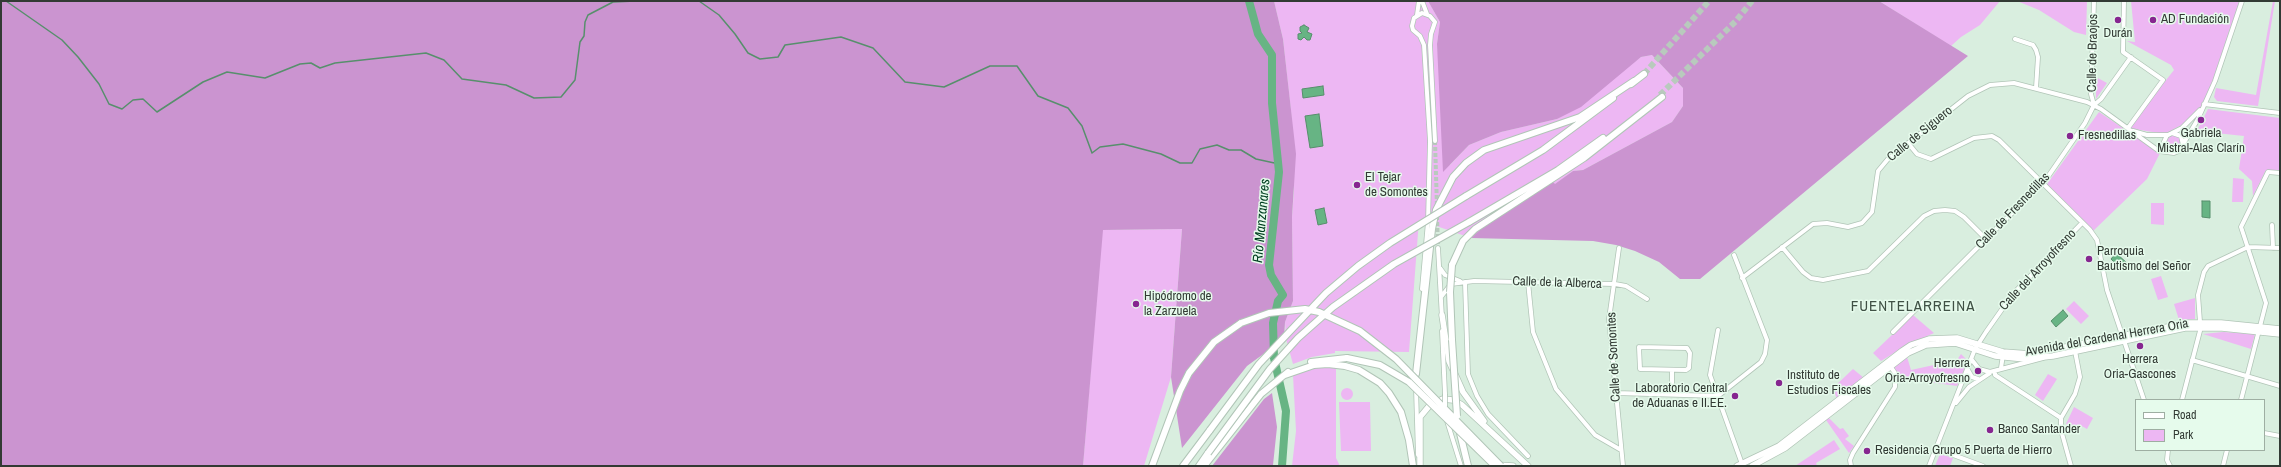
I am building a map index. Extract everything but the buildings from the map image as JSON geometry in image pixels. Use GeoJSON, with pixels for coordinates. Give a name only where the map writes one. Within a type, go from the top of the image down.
{"type":"FeatureCollection","features":[{"type":"Feature","properties":{"kind":"highway"},"geometry":{"type":"LineString","coordinates":[[1416,374],[1432,229],[1436,210],[1453,177],[1466,163],[1484,150],[1580,117],[1644,74]]}},
{"type":"Feature","properties":{"kind":"highway"},"geometry":{"type":"LineString","coordinates":[[1183,466],[1259,364],[1326,293],[1358,266],[1390,244],[1543,150],[1634,81]]}},
{"type":"Feature","properties":{"kind":"highway"},"geometry":{"type":"LineString","coordinates":[[1204,466],[1270,369],[1298,338],[1333,307],[1394,264],[1558,170],[1661,96],[1584,158],[1475,229],[1463,241],[1452,265],[1450,292],[1457,416],[1468,466]]}},
{"type":"Feature","properties":{"kind":"highway"},"geometry":{"type":"LineString","coordinates":[[1152,466],[1180,391],[1189,373],[1214,342],[1241,323],[1269,313],[1306,309],[1320,312],[1360,331],[1396,359],[1501,466]]}},
{"type":"Feature","properties":{"kind":"highway"},"geometry":{"type":"LineString","coordinates":[[1199,466],[1211,454],[1261,394],[1285,374],[1301,366],[1329,359],[1347,358],[1380,365],[1395,372],[1422,392],[1494,466]]}},
{"type":"Feature","properties":{"kind":"highway"},"geometry":{"type":"LineString","coordinates":[[1285,374],[1314,365],[1345,366],[1359,370],[1380,383],[1396,403],[1405,423],[1413,466]]}},
{"type":"Feature","properties":{"kind":"main road"},"geometry":{"type":"LineString","coordinates":[[1442,315],[1449,361],[1459,385],[1474,409],[1508,448]]}},
{"type":"Feature","properties":{"kind":"main road","name":"Avenida del Cardenal Herrera Oria"},"geometry":{"type":"LineString","coordinates":[[1752,466],[1785,448],[1890,366],[1913,350],[1933,344],[1955,343],[1980,345],[2003,355],[2041,352],[2200,325],[2280,329]]}},
{"type":"Feature","properties":{"kind":"main road","name":"Avenida del Cardenal Herrera Oria"},"geometry":{"type":"LineString","coordinates":[[2261,329],[2280,334]]}},
{"type":"Feature","properties":{"kind":"main road","name":"Avenida del Cardenal Herrera Oria"},"geometry":{"type":"LineString","coordinates":[[1740,465],[1763,455],[1786,441],[1911,345],[1929,339],[1945,337],[1962,339],[2003,355],[2025,359],[2075,351],[2122,338]]}},
{"type":"Feature","properties":{"kind":"main road"},"geometry":{"type":"LineString","coordinates":[[1420,466],[1420,417],[1426,408],[1438,400],[1448,399],[1462,405],[1528,466]]}},
{"type":"Feature","properties":{"kind":"main road"},"geometry":{"type":"LineString","coordinates":[[1494,466],[1502,464],[1513,466]]}},
{"type":"Feature","properties":{"kind":"street"},"geometry":{"type":"LineString","coordinates":[[1418,15],[1419,1]]}},
{"type":"Feature","properties":{"kind":"street"},"geometry":{"type":"LineString","coordinates":[[1422,1],[1427,14],[1435,22],[1430,34],[1435,142]]}},
{"type":"Feature","properties":{"kind":"street","name":"Calle de Braojos"},"geometry":{"type":"LineString","coordinates":[[2094,1],[2091,94],[2094,105]]}},
{"type":"Feature","properties":{"kind":"street"},"geometry":{"type":"LineString","coordinates":[[2124,1],[2123,52],[2163,80],[2129,129],[2147,135],[2170,134],[2181,136],[2183,146]]}},
{"type":"Feature","properties":{"kind":"street"},"geometry":{"type":"LineString","coordinates":[[2204,105],[2192,120],[2182,128],[2170,134],[2163,144],[2170,152],[2179,151],[2183,146],[2204,105],[2215,81],[2242,1]]}},
{"type":"Feature","properties":{"kind":"street"},"geometry":{"type":"LineString","coordinates":[[1420,466],[1415,413],[1416,374],[1431,174],[1426,58],[1420,36],[1413,30],[1412,26],[1414,18],[1418,15],[1427,14]]}},
{"type":"Feature","properties":{"kind":"street"},"geometry":{"type":"LineString","coordinates":[[1420,36],[1430,34]]}},
{"type":"Feature","properties":{"kind":"street"},"geometry":{"type":"LineString","coordinates":[[2016,39],[2033,45],[2036,50],[2038,57],[2036,88]]}},
{"type":"Feature","properties":{"kind":"street","name":"Calle de Fresnedillas"},"geometry":{"type":"LineString","coordinates":[[1892,332],[2043,182],[2085,123],[2094,105],[2101,99],[2131,57]]}},
{"type":"Feature","properties":{"kind":"street","name":"Calle de Siguero"},"geometry":{"type":"LineString","coordinates":[[1742,278],[1813,224],[1827,223],[1848,227],[1862,223],[1872,212],[1878,172],[1888,159],[1979,89],[2002,83],[2036,88],[2087,102],[2094,105],[2159,151],[2170,152]]}},
{"type":"Feature","properties":{"kind":"street"},"geometry":{"type":"LineString","coordinates":[[2204,105],[2280,113]]}},
{"type":"Feature","properties":{"kind":"street"},"geometry":{"type":"LineString","coordinates":[[1908,143],[1917,154],[1931,159],[1939,157],[1974,138],[1992,136],[1999,140],[2043,182],[2082,223],[2097,240],[2107,290],[2115,318],[2144,399]]}},
{"type":"Feature","properties":{"kind":"street"},"geometry":{"type":"LineString","coordinates":[[2241,399],[2261,329],[2266,303],[2241,227],[2268,172],[2280,174]]}},
{"type":"Feature","properties":{"kind":"street"},"geometry":{"type":"LineString","coordinates":[[1782,247],[1803,272],[1811,278],[1823,280],[1868,271],[1924,216],[1934,211],[1955,211],[1986,239]]}},
{"type":"Feature","properties":{"kind":"street","name":"Calle del Arroyofresno"},"geometry":{"type":"LineString","coordinates":[[1929,466],[1972,360],[2012,294],[2082,223]]}},
{"type":"Feature","properties":{"kind":"street"},"geometry":{"type":"LineString","coordinates":[[2272,225],[2273,248]]}},
{"type":"Feature","properties":{"kind":"street"},"geometry":{"type":"LineString","coordinates":[[2182,399],[2200,325],[2198,295],[2206,269],[2248,247],[2280,248]]}},
{"type":"Feature","properties":{"kind":"street"},"geometry":{"type":"LineString","coordinates":[[1438,248],[1445,406],[1449,430],[1461,466]]}},
{"type":"Feature","properties":{"kind":"street","name":"Calle de Somontes"},"geometry":{"type":"LineString","coordinates":[[1619,248],[1609,319],[1623,466]]}},
{"type":"Feature","properties":{"kind":"street"},"geometry":{"type":"LineString","coordinates":[[1616,393],[1718,396],[1761,362],[1767,347],[1764,331],[1734,255]]}},
{"type":"Feature","properties":{"kind":"street"},"geometry":{"type":"LineString","coordinates":[[1439,266],[1445,275],[1463,281]]}},
{"type":"Feature","properties":{"kind":"street"},"geometry":{"type":"LineString","coordinates":[[1441,297],[1451,284],[1463,281]]}},
{"type":"Feature","properties":{"kind":"street"},"geometry":{"type":"LineString","coordinates":[[1463,281],[1468,374],[1477,396],[1488,414],[1528,456]]}},
{"type":"Feature","properties":{"kind":"street","name":"Calle de la Alberca"},"geometry":{"type":"LineString","coordinates":[[1463,281],[1615,284],[1626,286],[1647,299]]}},
{"type":"Feature","properties":{"kind":"street"},"geometry":{"type":"LineString","coordinates":[[1528,282],[1533,332],[1556,389],[1595,435],[1621,450]]}},
{"type":"Feature","properties":{"kind":"street"},"geometry":{"type":"LineString","coordinates":[[1718,330],[1710,375],[1740,465]]}},
{"type":"Feature","properties":{"kind":"street"},"geometry":{"type":"LineString","coordinates":[[1639,347],[1689,349],[1689,369],[1672,370],[1640,369],[1639,347]]}},
{"type":"Feature","properties":{"kind":"street"},"geometry":{"type":"LineString","coordinates":[[2071,465],[2061,430],[2062,418],[2075,394],[2080,377],[2075,351]]}},
{"type":"Feature","properties":{"kind":"street"},"geometry":{"type":"LineString","coordinates":[[2001,368],[2003,355]]}},
{"type":"Feature","properties":{"kind":"street","name":"Avenida del Cardenal Herrera Oria"},"geometry":{"type":"LineString","coordinates":[[1990,372],[2045,357]]}},
{"type":"Feature","properties":{"kind":"street"},"geometry":{"type":"LineString","coordinates":[[1972,360],[1979,369],[1990,372]]}},
{"type":"Feature","properties":{"kind":"street"},"geometry":{"type":"LineString","coordinates":[[2192,360],[2280,386]]}},
{"type":"Feature","properties":{"kind":"street"},"geometry":{"type":"LineString","coordinates":[[1851,466],[1850,460],[1853,453],[1896,387],[1895,373],[1890,366]]}},
{"type":"Feature","properties":{"kind":"street"},"geometry":{"type":"LineString","coordinates":[[1672,370],[1672,394]]}},
{"type":"Feature","properties":{"kind":"street"},"geometry":{"type":"LineString","coordinates":[[1968,370],[1972,377],[1978,380]]}},
{"type":"Feature","properties":{"kind":"street"},"geometry":{"type":"LineString","coordinates":[[1995,371],[1995,376],[2062,418]]}},
{"type":"Feature","properties":{"kind":"street"},"geometry":{"type":"LineString","coordinates":[[1954,406],[1969,387],[1990,372]]}},
{"type":"Feature","properties":{"kind":"street"},"geometry":{"type":"LineString","coordinates":[[1963,383],[1969,387]]}},
{"type":"Feature","properties":{"kind":"street"},"geometry":{"type":"LineString","coordinates":[[2265,433],[2280,436]]}},
{"type":"Feature","properties":{"kind":"street"},"geometry":{"type":"LineString","coordinates":[[1937,449],[1983,466]]}},
{"type":"Feature","properties":{"kind":"street"},"geometry":{"type":"LineString","coordinates":[[2168,451],[2167,460],[2170,466]]}},
{"type":"Feature","properties":{"kind":"street"},"geometry":{"type":"LineString","coordinates":[[2222,466],[2227,451]]}},
{"type":"Feature","properties":{"kind":"green space","name":"El Tejar de Somontes"},"geometry":{"type":"Polygon","coordinates":[[[1274,1],[1428,1],[1440,22],[1437,44],[1450,165],[1469,145],[1501,132],[1557,119],[1641,57],[1652,55],[1683,88],[1683,106],[1672,122],[1583,170],[1573,171],[1555,185],[1553,182],[1501,215],[1471,238],[1419,220],[1409,352],[1335,351],[1335,353],[1312,357],[1293,364],[1286,339],[1285,322],[1293,301],[1292,217],[1294,191],[1291,111],[1283,39],[1274,1]]]}},
{"type":"Feature","properties":{"kind":"green space"},"geometry":{"type":"Polygon","coordinates":[[[1879,1],[2000,1],[1980,25],[1961,37],[1951,46],[1879,1]]]}},
{"type":"Feature","properties":{"kind":"green space"},"geometry":{"type":"Polygon","coordinates":[[[2017,1],[2087,1],[2086,35],[2074,32],[2039,10],[2017,1]]]}},
{"type":"Feature","properties":{"kind":"green space"},"geometry":{"type":"Polygon","coordinates":[[[2131,1],[2242,1],[2204,104],[2187,122],[2165,134],[2128,128],[2174,70],[2171,65],[2127,41],[2135,42],[2131,1]]]}},
{"type":"Feature","properties":{"kind":"green space"},"geometry":{"type":"Polygon","coordinates":[[[2273,1],[2275,1],[2258,106],[2217,101],[2214,97],[2216,88],[2256,95],[2273,1]]]}},
{"type":"Feature","properties":{"kind":"green space"},"geometry":{"type":"Polygon","coordinates":[[[2096,77],[2107,83],[2096,99],[2096,77]]]}},
{"type":"Feature","properties":{"kind":"green space"},"geometry":{"type":"Polygon","coordinates":[[[2208,109],[2280,118],[2280,172],[2266,170],[2253,196],[2252,181],[2239,169],[2244,136],[2197,131],[2208,109]]]}},
{"type":"Feature","properties":{"kind":"green space"},"geometry":{"type":"Polygon","coordinates":[[[2099,112],[2160,153],[2147,179],[2092,232],[2047,184],[2099,112]]]}},
{"type":"Feature","properties":{"kind":"green space"},"geometry":{"type":"Polygon","coordinates":[[[2173,135],[2180,140],[2181,143],[2176,150],[2173,151],[2166,146],[2165,143],[2170,136],[2173,135]]]}},
{"type":"Feature","properties":{"kind":"green space"},"geometry":{"type":"Polygon","coordinates":[[[2233,178],[2244,179],[2243,202],[2232,202],[2233,178]]]}},
{"type":"Feature","properties":{"kind":"green space"},"geometry":{"type":"Polygon","coordinates":[[[2151,203],[2164,203],[2164,225],[2151,224],[2151,203]]]}},
{"type":"Feature","properties":{"kind":"green space","name":"Hipódromo de la Zarzuela"},"geometry":{"type":"Polygon","coordinates":[[[1182,229],[1171,377],[1144,466],[1083,466],[1102,230],[1182,229]]]}},
{"type":"Feature","properties":{"kind":"green space"},"geometry":{"type":"Polygon","coordinates":[[[2161,276],[2168,297],[2158,300],[2151,279],[2161,276]]]}},
{"type":"Feature","properties":{"kind":"green space"},"geometry":{"type":"Polygon","coordinates":[[[2195,298],[2195,319],[2179,320],[2174,304],[2195,298]]]}},
{"type":"Feature","properties":{"kind":"green space"},"geometry":{"type":"Polygon","coordinates":[[[2074,301],[2089,316],[2081,324],[2066,309],[2074,301]]]}},
{"type":"Feature","properties":{"kind":"green space"},"geometry":{"type":"Polygon","coordinates":[[[1913,315],[1934,333],[1907,345],[1881,361],[1873,353],[1913,315]]]}},
{"type":"Feature","properties":{"kind":"green space"},"geometry":{"type":"Polygon","coordinates":[[[2223,332],[2255,334],[2251,349],[2203,334],[2223,332]]]}},
{"type":"Feature","properties":{"kind":"green space"},"geometry":{"type":"Polygon","coordinates":[[[1961,354],[1968,361],[1957,386],[1901,378],[1893,366],[1907,357],[1911,370],[1957,360],[1961,354]]]}},
{"type":"Feature","properties":{"kind":"green space"},"geometry":{"type":"Polygon","coordinates":[[[1320,367],[1336,367],[1336,458],[1340,466],[1292,466],[1296,431],[1293,375],[1320,367]]]}},
{"type":"Feature","properties":{"kind":"green space"},"geometry":{"type":"Polygon","coordinates":[[[1853,369],[1864,378],[1837,399],[1833,388],[1853,369]]]}},
{"type":"Feature","properties":{"kind":"green space"},"geometry":{"type":"Polygon","coordinates":[[[2048,374],[2057,379],[2043,401],[2035,395],[2048,374]]]}},
{"type":"Feature","properties":{"kind":"green space"},"geometry":{"type":"Polygon","coordinates":[[[1347,388],[1351,390],[1353,394],[1351,398],[1347,400],[1343,398],[1341,394],[1343,390],[1347,388]]]}},
{"type":"Feature","properties":{"kind":"green space"},"geometry":{"type":"Polygon","coordinates":[[[1339,402],[1370,402],[1371,451],[1341,451],[1339,402]]]}},
{"type":"Feature","properties":{"kind":"green space"},"geometry":{"type":"Polygon","coordinates":[[[2074,407],[2093,418],[2087,429],[2080,425],[2077,430],[2066,424],[2074,407]]]}},
{"type":"Feature","properties":{"kind":"green space"},"geometry":{"type":"Polygon","coordinates":[[[1828,417],[1840,429],[1843,428],[1849,436],[1845,439],[1854,446],[1849,453],[1826,420],[1828,417]]]}},
{"type":"Feature","properties":{"kind":"green space"},"geometry":{"type":"Polygon","coordinates":[[[1834,440],[1840,449],[1816,463],[1817,466],[1795,466],[1834,440]]]}},
{"type":"Feature","properties":{"kind":"green space"},"geometry":{"type":"Polygon","coordinates":[[[1940,454],[1953,458],[1950,466],[1935,466],[1940,454]]]}},
{"type":"Feature","properties":{"kind":"shaded area"},"geometry":{"type":"Polygon","coordinates":[[[1,1],[1274,1],[1283,39],[1296,154],[1292,217],[1293,301],[1285,322],[1284,339],[1247,366],[1182,448],[1171,377],[1182,229],[1103,230],[1083,466],[1,466],[1,1]]]}},
{"type":"Feature","properties":{"kind":"shaded area"},"geometry":{"type":"Polygon","coordinates":[[[1428,1],[1879,1],[1968,56],[1700,279],[1680,279],[1659,262],[1635,251],[1616,245],[1593,241],[1471,238],[1484,226],[1553,182],[1555,184],[1573,171],[1583,170],[1672,122],[1683,106],[1683,88],[1652,55],[1641,57],[1581,107],[1557,119],[1501,132],[1469,145],[1443,172],[1437,44],[1440,22],[1428,1]]]}},
{"type":"Feature","properties":{"kind":"shaded area"},"geometry":{"type":"Polygon","coordinates":[[[1304,25],[1309,28],[1307,32],[1312,34],[1310,40],[1307,40],[1304,37],[1301,40],[1298,39],[1298,34],[1302,33],[1300,31],[1300,27],[1304,25]]]}},
{"type":"Feature","properties":{"kind":"shaded area"},"geometry":{"type":"Polygon","coordinates":[[[1323,86],[1324,95],[1303,98],[1302,89],[1323,86]]]}},
{"type":"Feature","properties":{"kind":"shaded area"},"geometry":{"type":"Polygon","coordinates":[[[1319,114],[1323,146],[1310,148],[1305,116],[1319,114]]]}},
{"type":"Feature","properties":{"kind":"shaded area"},"geometry":{"type":"Polygon","coordinates":[[[2202,201],[2210,201],[2210,218],[2202,217],[2202,201]]]}},
{"type":"Feature","properties":{"kind":"shaded area"},"geometry":{"type":"Polygon","coordinates":[[[1324,208],[1327,223],[1318,225],[1315,210],[1324,208]]]}},
{"type":"Feature","properties":{"kind":"shaded area"},"geometry":{"type":"Polygon","coordinates":[[[2116,253],[2128,264],[2122,270],[2111,259],[2116,253]]]}},
{"type":"Feature","properties":{"kind":"shaded area"},"geometry":{"type":"Polygon","coordinates":[[[2063,310],[2068,316],[2056,327],[2051,321],[2063,310]]]}},
{"type":"Feature","properties":{"kind":"shaded area"},"geometry":{"type":"Polygon","coordinates":[[[1272,393],[1277,427],[1273,465],[1212,466],[1264,399],[1272,393]]]}},
{"type":"Feature","properties":{"kind":"waterway"},"geometry":{"type":"LineString","coordinates":[[6,1],[62,40],[78,57],[99,84],[109,104],[122,109],[133,100],[143,99],[157,112],[203,82],[227,72],[265,78],[300,64],[311,63],[320,68],[335,63],[426,53],[444,60],[462,79],[506,85],[534,98],[561,97],[575,80],[580,42],[584,36],[585,22],[588,15],[613,2],[635,1]]}},
{"type":"Feature","properties":{"kind":"waterway"},"geometry":{"type":"LineString","coordinates":[[699,1],[719,15],[748,53],[760,59],[778,57],[785,45],[841,37],[873,48],[905,82],[944,87],[990,66],[1017,66],[1038,96],[1068,108],[1082,126],[1092,153],[1100,147],[1123,144],[1161,154],[1180,163],[1192,163],[1200,149],[1217,145],[1229,150],[1241,150],[1256,159],[1279,164]]}},
{"type":"Feature","properties":{"kind":"waterway","name":"Río Manzanares"},"geometry":{"type":"LineString","coordinates":[[1249,1],[1258,34],[1272,55],[1272,103],[1279,172],[1269,265],[1271,275],[1283,295],[1278,301],[1273,323],[1274,358],[1286,411],[1282,466]]}},
{"type":"Feature","properties":{"kind":"tunnel"},"geometry":{"type":"LineString","coordinates":[[1644,74],[1709,1]]}},
{"type":"Feature","properties":{"kind":"tunnel"},"geometry":{"type":"LineString","coordinates":[[1660,95],[1736,21],[1752,1]]}},
{"type":"Feature","properties":{"kind":"tunnel"},"geometry":{"type":"LineString","coordinates":[[1435,141],[1437,207]]}},
{"type":"Feature","properties":{"kind":"tunnel"},"geometry":{"type":"LineString","coordinates":[[1437,216],[1438,248]]}},
{"type":"Feature","properties":{"kind":"place","name":"Durán"},"geometry":{"type":"Point","coordinates":[2118,20]}},
{"type":"Feature","properties":{"kind":"place","name":"AD Fundación"},"geometry":{"type":"Point","coordinates":[2153,20]}},
{"type":"Feature","properties":{"kind":"place","name":"Gabriela Mistral-Alas Clarín"},"geometry":{"type":"Point","coordinates":[2201,120]}},
{"type":"Feature","properties":{"kind":"place","name":"Fresnedillas"},"geometry":{"type":"Point","coordinates":[2070,136]}},
{"type":"Feature","properties":{"kind":"place","name":"El Tejar de Somontes"},"geometry":{"type":"Point","coordinates":[1357,185]}},
{"type":"Feature","properties":{"kind":"place","name":"Parroquia Bautismo del Señor"},"geometry":{"type":"Point","coordinates":[2089,259]}},
{"type":"Feature","properties":{"kind":"place","name":"Hipódromo de la Zarzuela"},"geometry":{"type":"Point","coordinates":[1136,304]}},
{"type":"Feature","properties":{"kind":"place","name":"Herrera Oria-Gascones"},"geometry":{"type":"Point","coordinates":[2140,346]}},
{"type":"Feature","properties":{"kind":"place","name":"Herrera Oria-Arroyofresno"},"geometry":{"type":"Point","coordinates":[1978,371]}},
{"type":"Feature","properties":{"kind":"place","name":"Instituto de Estudios Fiscales"},"geometry":{"type":"Point","coordinates":[1779,383]}},
{"type":"Feature","properties":{"kind":"place","name":"Laboratorio Central de Aduanas e II.EE."},"geometry":{"type":"Point","coordinates":[1735,396]}},
{"type":"Feature","properties":{"kind":"place","name":"Banco Santander"},"geometry":{"type":"Point","coordinates":[1990,430]}},
{"type":"Feature","properties":{"kind":"place","name":"Residencia Grupo 5 Puerta de Hierro"},"geometry":{"type":"Point","coordinates":[1867,451]}},
{"type":"Feature","properties":{"kind":"district","name":"FUENTELARREINA"},"geometry":{"type":"Point","coordinates":[1913,307]}}]}
